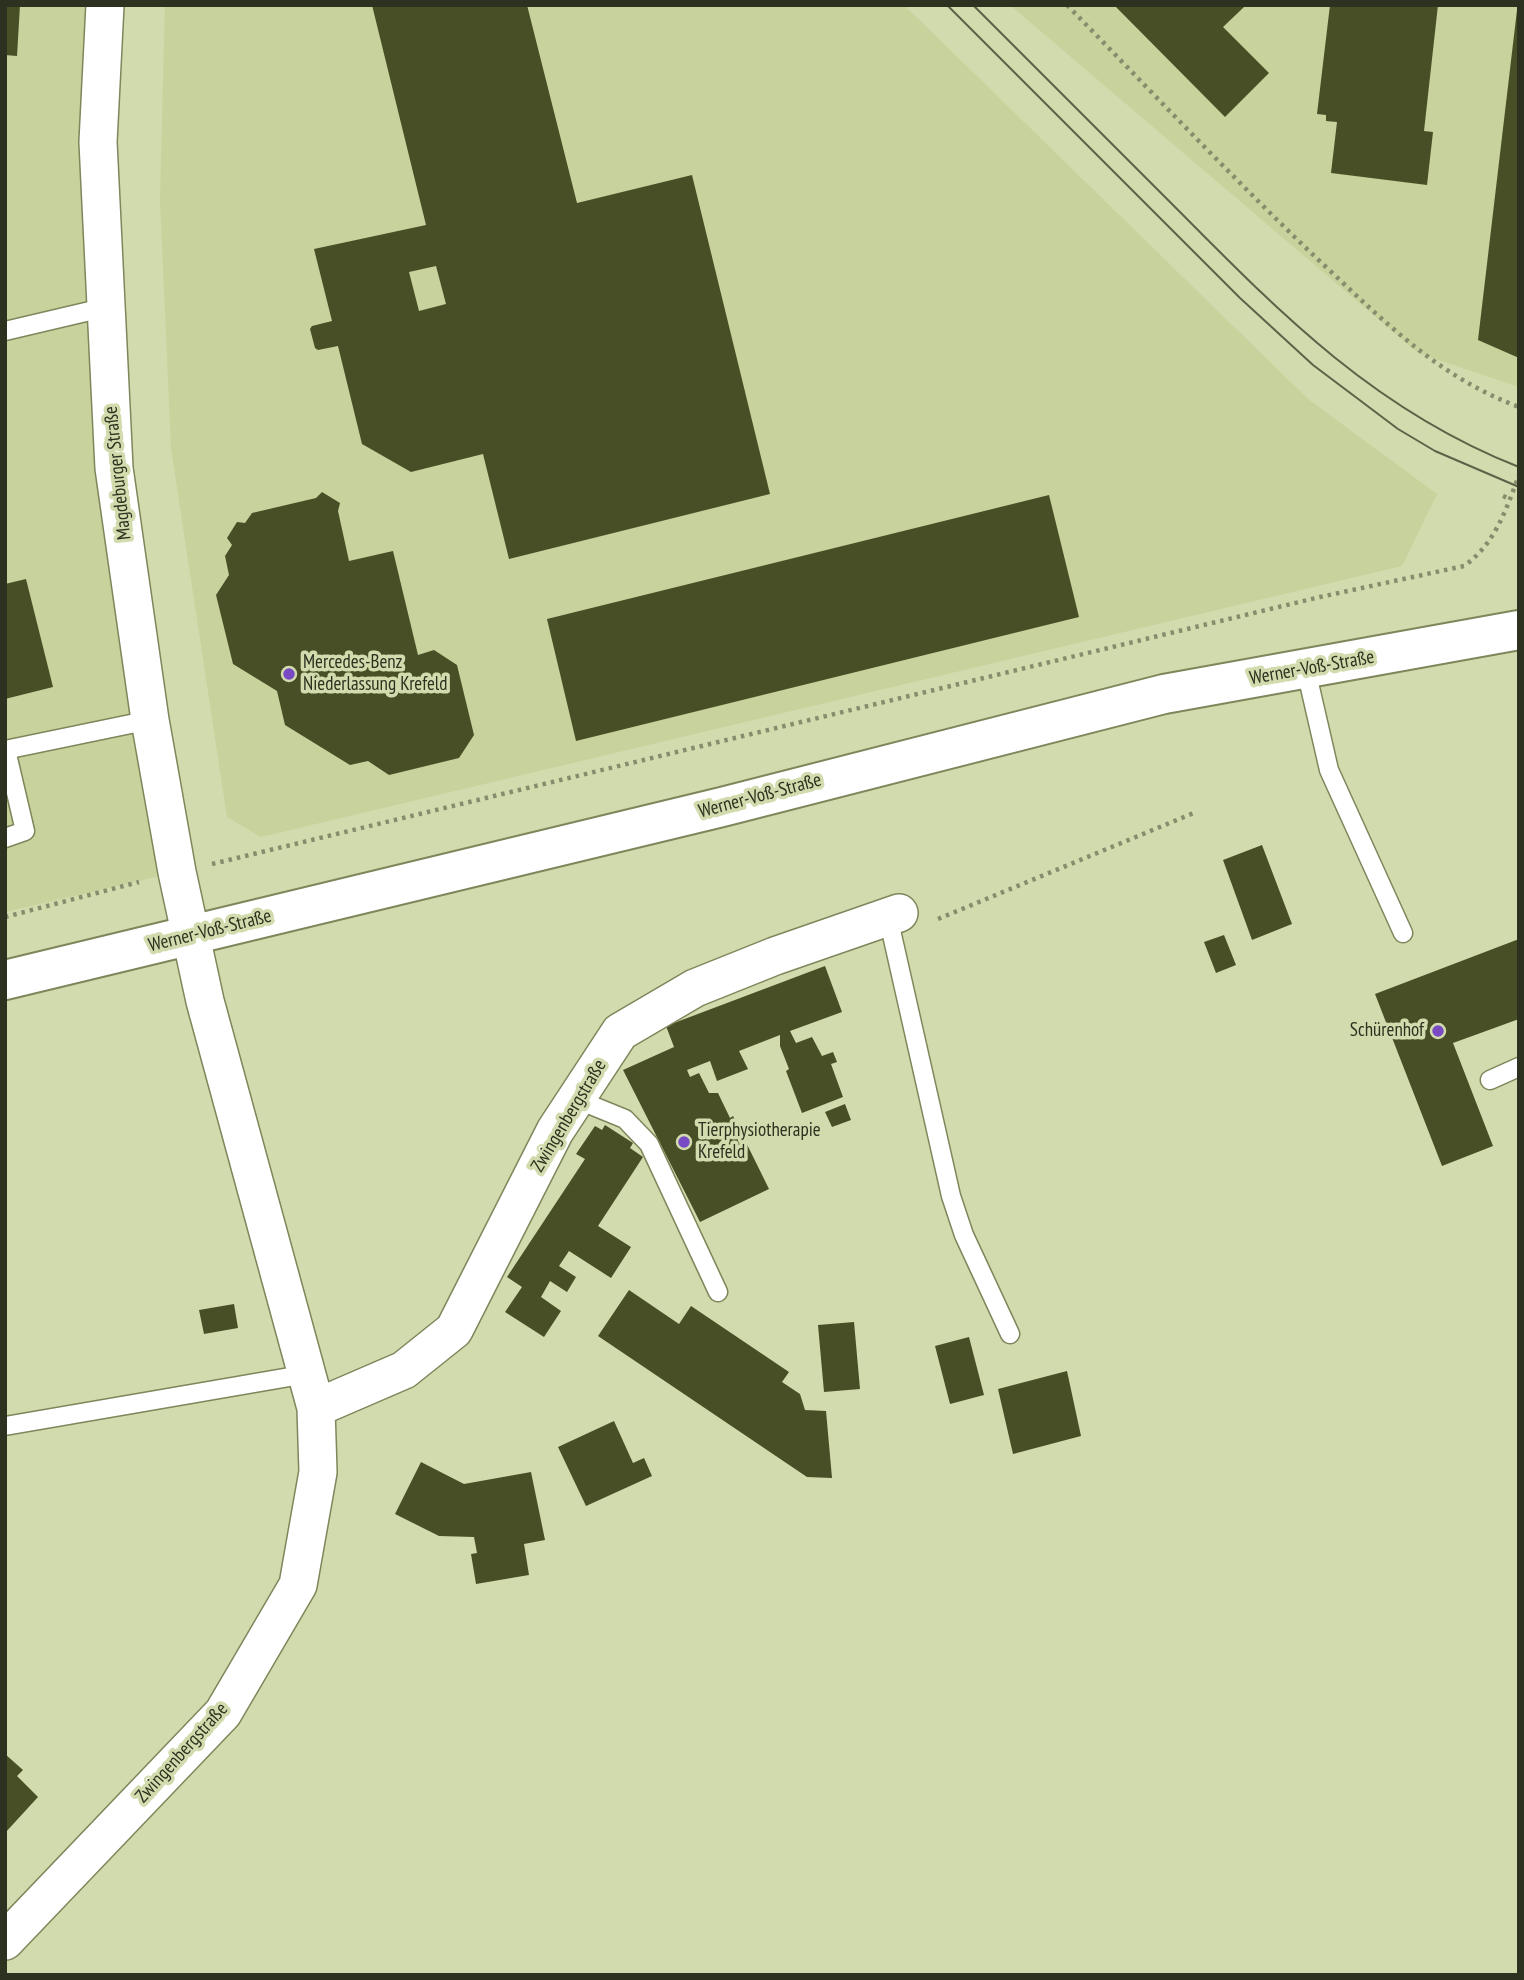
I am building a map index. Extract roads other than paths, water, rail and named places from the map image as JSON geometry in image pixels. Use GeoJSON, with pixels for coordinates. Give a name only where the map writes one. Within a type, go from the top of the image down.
{"type":"FeatureCollection","features":[{"type":"Feature","properties":{"kind":"main road","name":"Werner-Voß-Straße"},"geometry":{"type":"LineString","coordinates":[[5,980],[722,807],[1051,720],[1164,694],[1519,630]]}},
{"type":"Feature","properties":{"kind":"street","name":"Magdeburger Straße"},"geometry":{"type":"LineString","coordinates":[[105,5],[98,142],[114,468],[150,720],[190,936]]}},
{"type":"Feature","properties":{"kind":"street","name":"Zwingenbergstraße"},"geometry":{"type":"LineString","coordinates":[[312,1391],[404,1370],[454,1330],[555,1131],[620,1032],[695,988],[775,956],[893,915]]}},
{"type":"Feature","properties":{"kind":"street","name":"Zwingenbergstraße"},"geometry":{"type":"LineString","coordinates":[[5,1941],[223,1713],[298,1585],[318,1472],[312,1391],[190,936]]}},
{"type":"Feature","properties":{"kind":"lane"},"geometry":{"type":"LineString","coordinates":[[5,331],[107,307]]}},
{"type":"Feature","properties":{"kind":"lane"},"geometry":{"type":"LineString","coordinates":[[1307,670],[1329,770],[1403,933]]}},
{"type":"Feature","properties":{"kind":"lane"},"geometry":{"type":"LineString","coordinates":[[5,838],[24,831],[5,750],[150,720]]}},
{"type":"Feature","properties":{"kind":"lane"},"geometry":{"type":"LineString","coordinates":[[893,915],[951,1196],[964,1235],[1010,1334]]}},
{"type":"Feature","properties":{"kind":"lane"},"geometry":{"type":"LineString","coordinates":[[1490,1080],[1519,1067]]}},
{"type":"Feature","properties":{"kind":"lane"},"geometry":{"type":"LineString","coordinates":[[576,1099],[625,1119],[649,1144],[718,1292]]}},
{"type":"Feature","properties":{"kind":"lane"},"geometry":{"type":"LineString","coordinates":[[5,1426],[312,1391]]}},
{"type":"Feature","properties":{"kind":"tram line"},"geometry":{"type":"LineString","coordinates":[[947,5],[1240,298],[1313,365],[1398,429],[1435,451],[1519,487]]}},
{"type":"Feature","properties":{"kind":"tram line"},"geometry":{"type":"LineString","coordinates":[[973,5],[1251,283],[1331,355],[1419,417],[1467,444],[1519,467]]}},
{"type":"Feature","properties":{"kind":"place","name":"Mercedes-Benz Niederlassung Krefeld"},"geometry":{"type":"Point","coordinates":[289,674]}},
{"type":"Feature","properties":{"kind":"place","name":"Schürenhof"},"geometry":{"type":"Point","coordinates":[1438,1031]}},
{"type":"Feature","properties":{"kind":"place","name":"Tierphysiotherapie Krefeld"},"geometry":{"type":"Point","coordinates":[684,1142]}}]}
